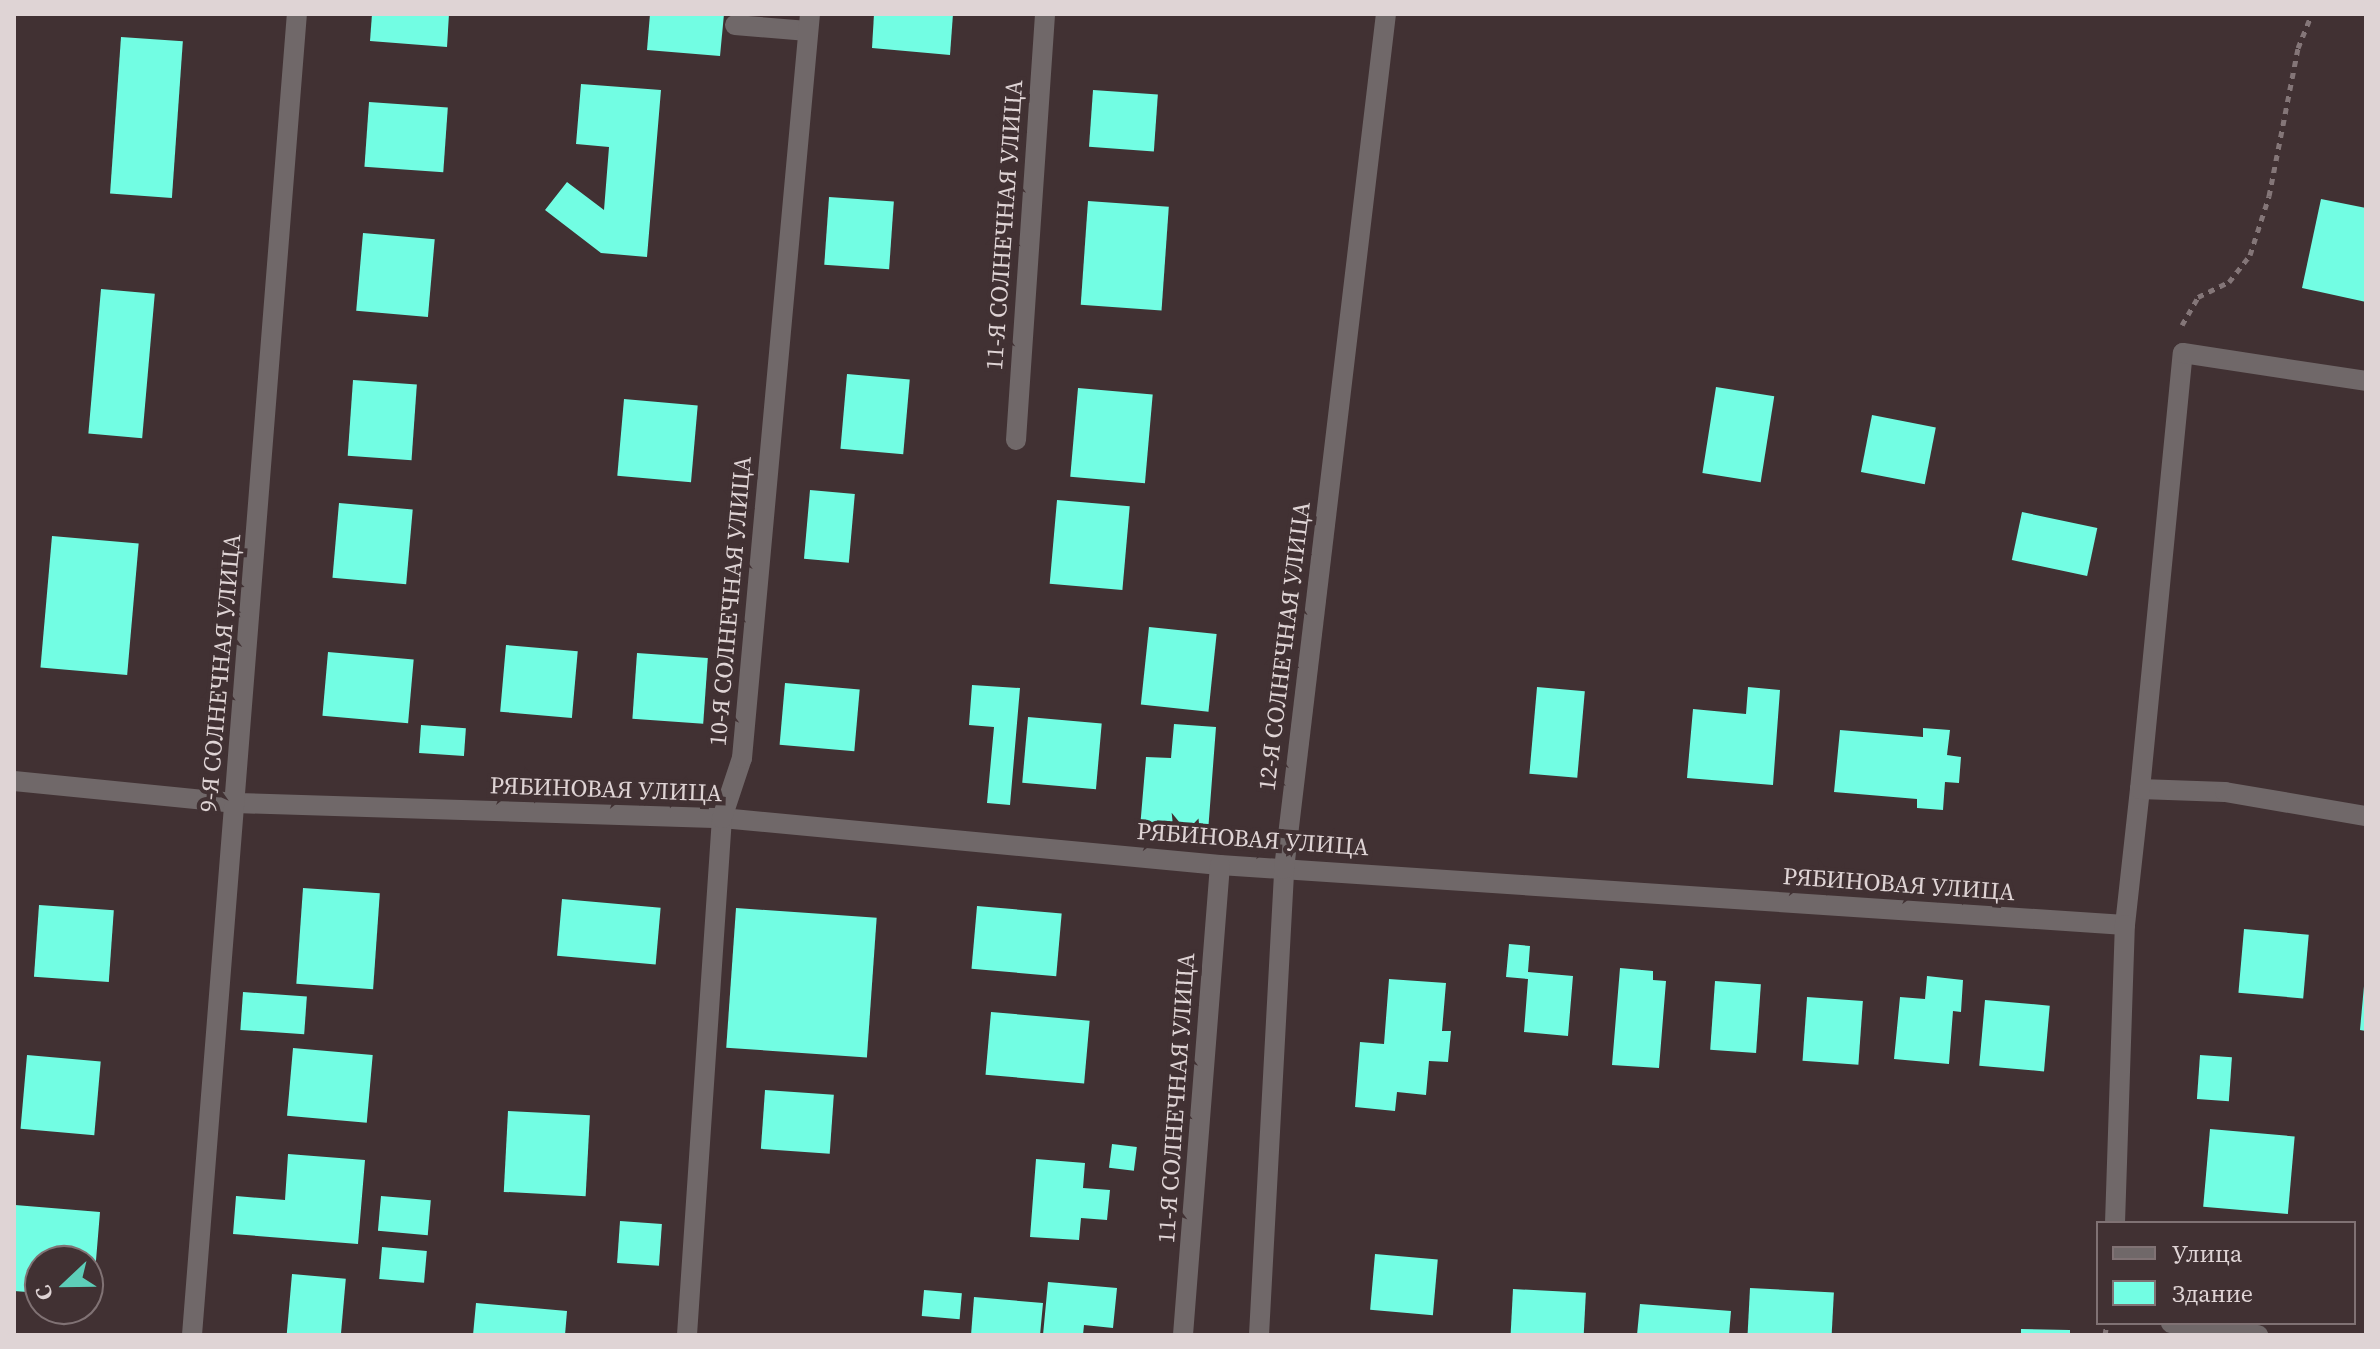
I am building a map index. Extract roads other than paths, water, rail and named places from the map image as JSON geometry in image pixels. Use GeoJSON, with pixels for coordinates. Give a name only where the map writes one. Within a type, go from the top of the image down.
{"type":"FeatureCollection","features":[{"type":"Feature","properties":{"kind":"street","name":"9-Я СОЛНЕЧНАЯ УЛИЦА"},"geometry":{"type":"LineString","coordinates":[[192,1335],[297,14]]}},
{"type":"Feature","properties":{"kind":"street","name":"11-Я СОЛНЕЧНАЯ УЛИЦА"},"geometry":{"type":"LineString","coordinates":[[1016,440],[1045,14]]}},
{"type":"Feature","properties":{"kind":"street","name":"12-Я СОЛНЕЧНАЯ УЛИЦА"},"geometry":{"type":"LineString","coordinates":[[1259,1335],[1284,869],[1386,14]]}},
{"type":"Feature","properties":{"kind":"street"},"geometry":{"type":"LineString","coordinates":[[735,25],[809,23]]}},
{"type":"Feature","properties":{"kind":"street","name":"10-Я СОЛНЕЧНАЯ УЛИЦА"},"geometry":{"type":"LineString","coordinates":[[687,1335],[722,818],[742,758],[809,23]]}},
{"type":"Feature","properties":{"kind":"street"},"geometry":{"type":"LineString","coordinates":[[2115,1221],[2125,925],[2183,353],[2366,381]]}},
{"type":"Feature","properties":{"kind":"street","name":"РЯБИНОВАЯ УЛИЦА"},"geometry":{"type":"LineString","coordinates":[[14,781],[236,803],[722,818],[1220,865],[2125,925]]}},
{"type":"Feature","properties":{"kind":"street"},"geometry":{"type":"LineString","coordinates":[[2140,789],[2225,792],[2366,816]]}},
{"type":"Feature","properties":{"kind":"street","name":"11-Я СОЛНЕЧНАЯ УЛИЦА"},"geometry":{"type":"LineString","coordinates":[[1183,1335],[1220,865]]}},
{"type":"Feature","properties":{"kind":"street"},"geometry":{"type":"LineString","coordinates":[[2186,1325],[2258,1335]]}}]}
